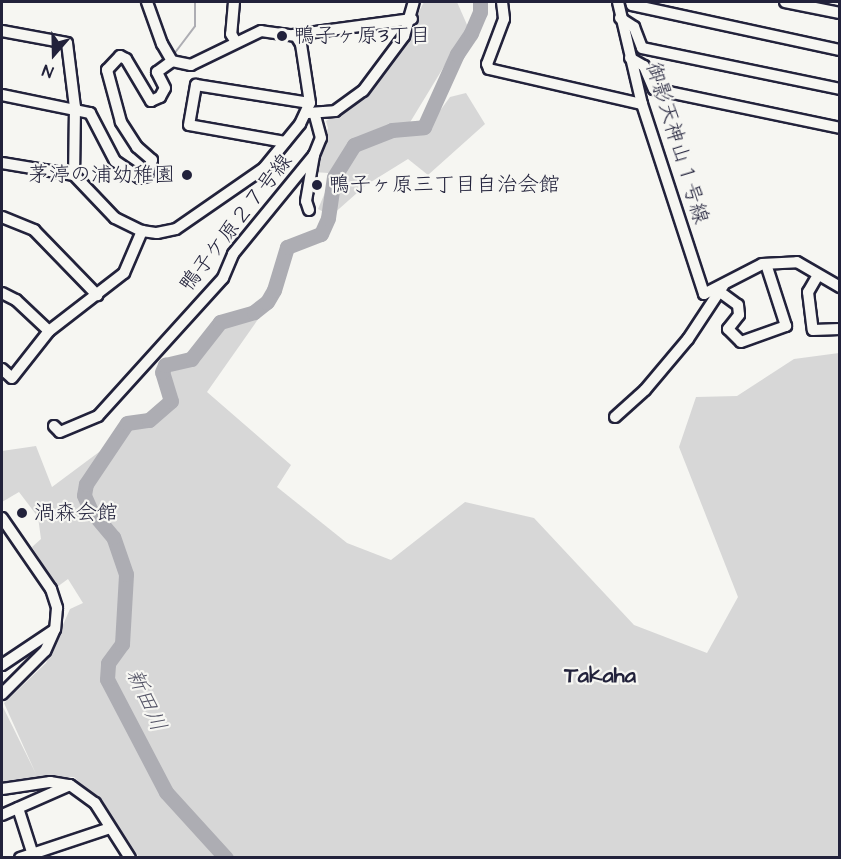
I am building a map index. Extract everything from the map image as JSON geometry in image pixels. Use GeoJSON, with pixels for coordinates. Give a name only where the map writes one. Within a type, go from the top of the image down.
{"type":"FeatureCollection","features":[{"type":"Feature","properties":{"kind":"street"},"geometry":{"type":"LineString","coordinates":[[147,2],[162,44],[172,61],[191,65],[261,31],[293,35],[412,19]]}},
{"type":"Feature","properties":{"kind":"street"},"geometry":{"type":"LineString","coordinates":[[234,2],[231,34],[236,42]]}},
{"type":"Feature","properties":{"kind":"street"},"geometry":{"type":"LineString","coordinates":[[285,142],[189,125],[196,85],[310,110],[335,111],[363,91],[393,53],[412,19],[414,2]]}},
{"type":"Feature","properties":{"kind":"street"},"geometry":{"type":"LineString","coordinates":[[502,2],[504,19],[487,64],[489,69],[642,104]]}},
{"type":"Feature","properties":{"kind":"street","name":"御影天神山１号線"},"geometry":{"type":"LineString","coordinates":[[618,2],[642,104],[704,294],[726,282]]}},
{"type":"Feature","properties":{"kind":"street"},"geometry":{"type":"LineString","coordinates":[[631,2],[632,5],[840,50]]}},
{"type":"Feature","properties":{"kind":"street"},"geometry":{"type":"LineString","coordinates":[[785,2],[840,13]]}},
{"type":"Feature","properties":{"kind":"street"},"geometry":{"type":"LineString","coordinates":[[620,18],[633,27],[642,48],[840,89]]}},
{"type":"Feature","properties":{"kind":"street"},"geometry":{"type":"LineString","coordinates":[[2,32],[67,43],[75,107],[74,176]]}},
{"type":"Feature","properties":{"kind":"street","name":"鴨子ケ原２７号線"},"geometry":{"type":"LineString","coordinates":[[54,426],[60,432],[86,418],[98,416],[106,408],[223,279],[233,254],[314,155],[321,138],[310,110],[311,92],[302,44],[293,35]]}},
{"type":"Feature","properties":{"kind":"street"},"geometry":{"type":"LineString","coordinates":[[2,95],[75,107],[90,113],[115,161],[129,174],[147,176],[152,160],[137,147],[121,122],[107,70],[120,56],[126,59],[151,101],[160,97],[165,88],[157,72],[172,61]]}},
{"type":"Feature","properties":{"kind":"street"},"geometry":{"type":"LineString","coordinates":[[630,58],[644,66],[654,88],[840,128]]}},
{"type":"Feature","properties":{"kind":"street"},"geometry":{"type":"LineString","coordinates":[[2,163],[74,176],[99,205],[142,231],[176,229],[253,179],[310,110]]}},
{"type":"Feature","properties":{"kind":"street"},"geometry":{"type":"LineString","coordinates":[[309,210],[306,201],[314,155]]}},
{"type":"Feature","properties":{"kind":"street"},"geometry":{"type":"LineString","coordinates":[[2,217],[34,230],[97,295]]}},
{"type":"Feature","properties":{"kind":"street"},"geometry":{"type":"LineString","coordinates":[[2,369],[12,378],[49,331],[124,273],[142,231]]}},
{"type":"Feature","properties":{"kind":"street"},"geometry":{"type":"LineString","coordinates":[[615,417],[645,390],[688,339],[726,282],[766,264],[797,262],[840,287]]}},
{"type":"Feature","properties":{"kind":"street"},"geometry":{"type":"LineString","coordinates":[[720,292],[738,305],[739,315],[728,329],[741,342],[786,326],[766,264]]}},
{"type":"Feature","properties":{"kind":"street"},"geometry":{"type":"LineString","coordinates":[[818,275],[808,292],[813,330],[840,329]]}},
{"type":"Feature","properties":{"kind":"street"},"geometry":{"type":"LineString","coordinates":[[2,293],[16,300],[49,331]]}},
{"type":"Feature","properties":{"kind":"street"},"geometry":{"type":"LineString","coordinates":[[2,518],[51,589],[57,608],[55,629],[45,651],[2,694]]}},
{"type":"Feature","properties":{"kind":"street"},"geometry":{"type":"LineString","coordinates":[[2,665],[55,629]]}},
{"type":"Feature","properties":{"kind":"street"},"geometry":{"type":"LineString","coordinates":[[2,789],[50,782],[70,785],[95,803],[130,858]]}},
{"type":"Feature","properties":{"kind":"street"},"geometry":{"type":"LineString","coordinates":[[2,814],[70,785]]}},
{"type":"Feature","properties":{"kind":"street"},"geometry":{"type":"LineString","coordinates":[[18,808],[33,856]]}},
{"type":"Feature","properties":{"kind":"street"},"geometry":{"type":"LineString","coordinates":[[20,858],[33,856],[110,828]]}},
{"type":"Feature","properties":{"kind":"shaded area"},"geometry":{"type":"Polygon","coordinates":[[[424,2],[457,2],[468,27],[409,124],[426,130],[450,97],[466,93],[485,124],[428,175],[408,159],[366,185],[331,216],[318,209],[327,188],[328,173],[314,172],[328,128],[326,121],[370,92],[395,57],[424,2]]]}},
{"type":"Feature","properties":{"kind":"shaded area"},"geometry":{"type":"Polygon","coordinates":[[[261,315],[207,392],[291,465],[277,487],[347,543],[391,560],[465,502],[534,518],[634,625],[707,653],[738,597],[679,447],[696,397],[737,396],[794,359],[839,353],[839,857],[139,857],[112,817],[74,777],[38,777],[2,784],[2,705],[36,774],[4,703],[46,663],[70,609],[83,603],[68,579],[57,587],[32,547],[41,539],[38,517],[19,492],[2,502],[2,451],[36,446],[52,487],[173,397],[167,375],[230,325],[261,315]]]}},
{"type":"Feature","properties":{"kind":"waterway"},"geometry":{"type":"LineString","coordinates":[[174,54],[195,26],[195,2]]}},
{"type":"Feature","properties":{"kind":"waterway","name":"新田川"},"geometry":{"type":"LineString","coordinates":[[226,858],[166,792],[107,679],[108,663],[122,644],[126,574],[113,537],[91,511],[84,495],[86,484],[127,423],[149,420],[171,401],[162,372],[165,365],[191,359],[220,322],[254,312],[267,302],[274,290],[287,247],[321,234],[328,218],[334,177],[354,145],[392,130],[424,127],[457,54],[471,33],[480,12],[480,2]]}},
{"type":"Feature","properties":{"kind":"place","name":"鴨子ヶ原3丁目"},"geometry":{"type":"Point","coordinates":[282,36]}},
{"type":"Feature","properties":{"kind":"place","name":"茅渟の浦幼稚園"},"geometry":{"type":"Point","coordinates":[187,175]}},
{"type":"Feature","properties":{"kind":"place","name":"鴨子ヶ原三丁目自治会館"},"geometry":{"type":"Point","coordinates":[317,185]}},
{"type":"Feature","properties":{"kind":"place","name":"渦森会館"},"geometry":{"type":"Point","coordinates":[22,513]}},
{"type":"Feature","properties":{"kind":"district","name":"Takaha"},"geometry":{"type":"Point","coordinates":[600,676]}}]}
